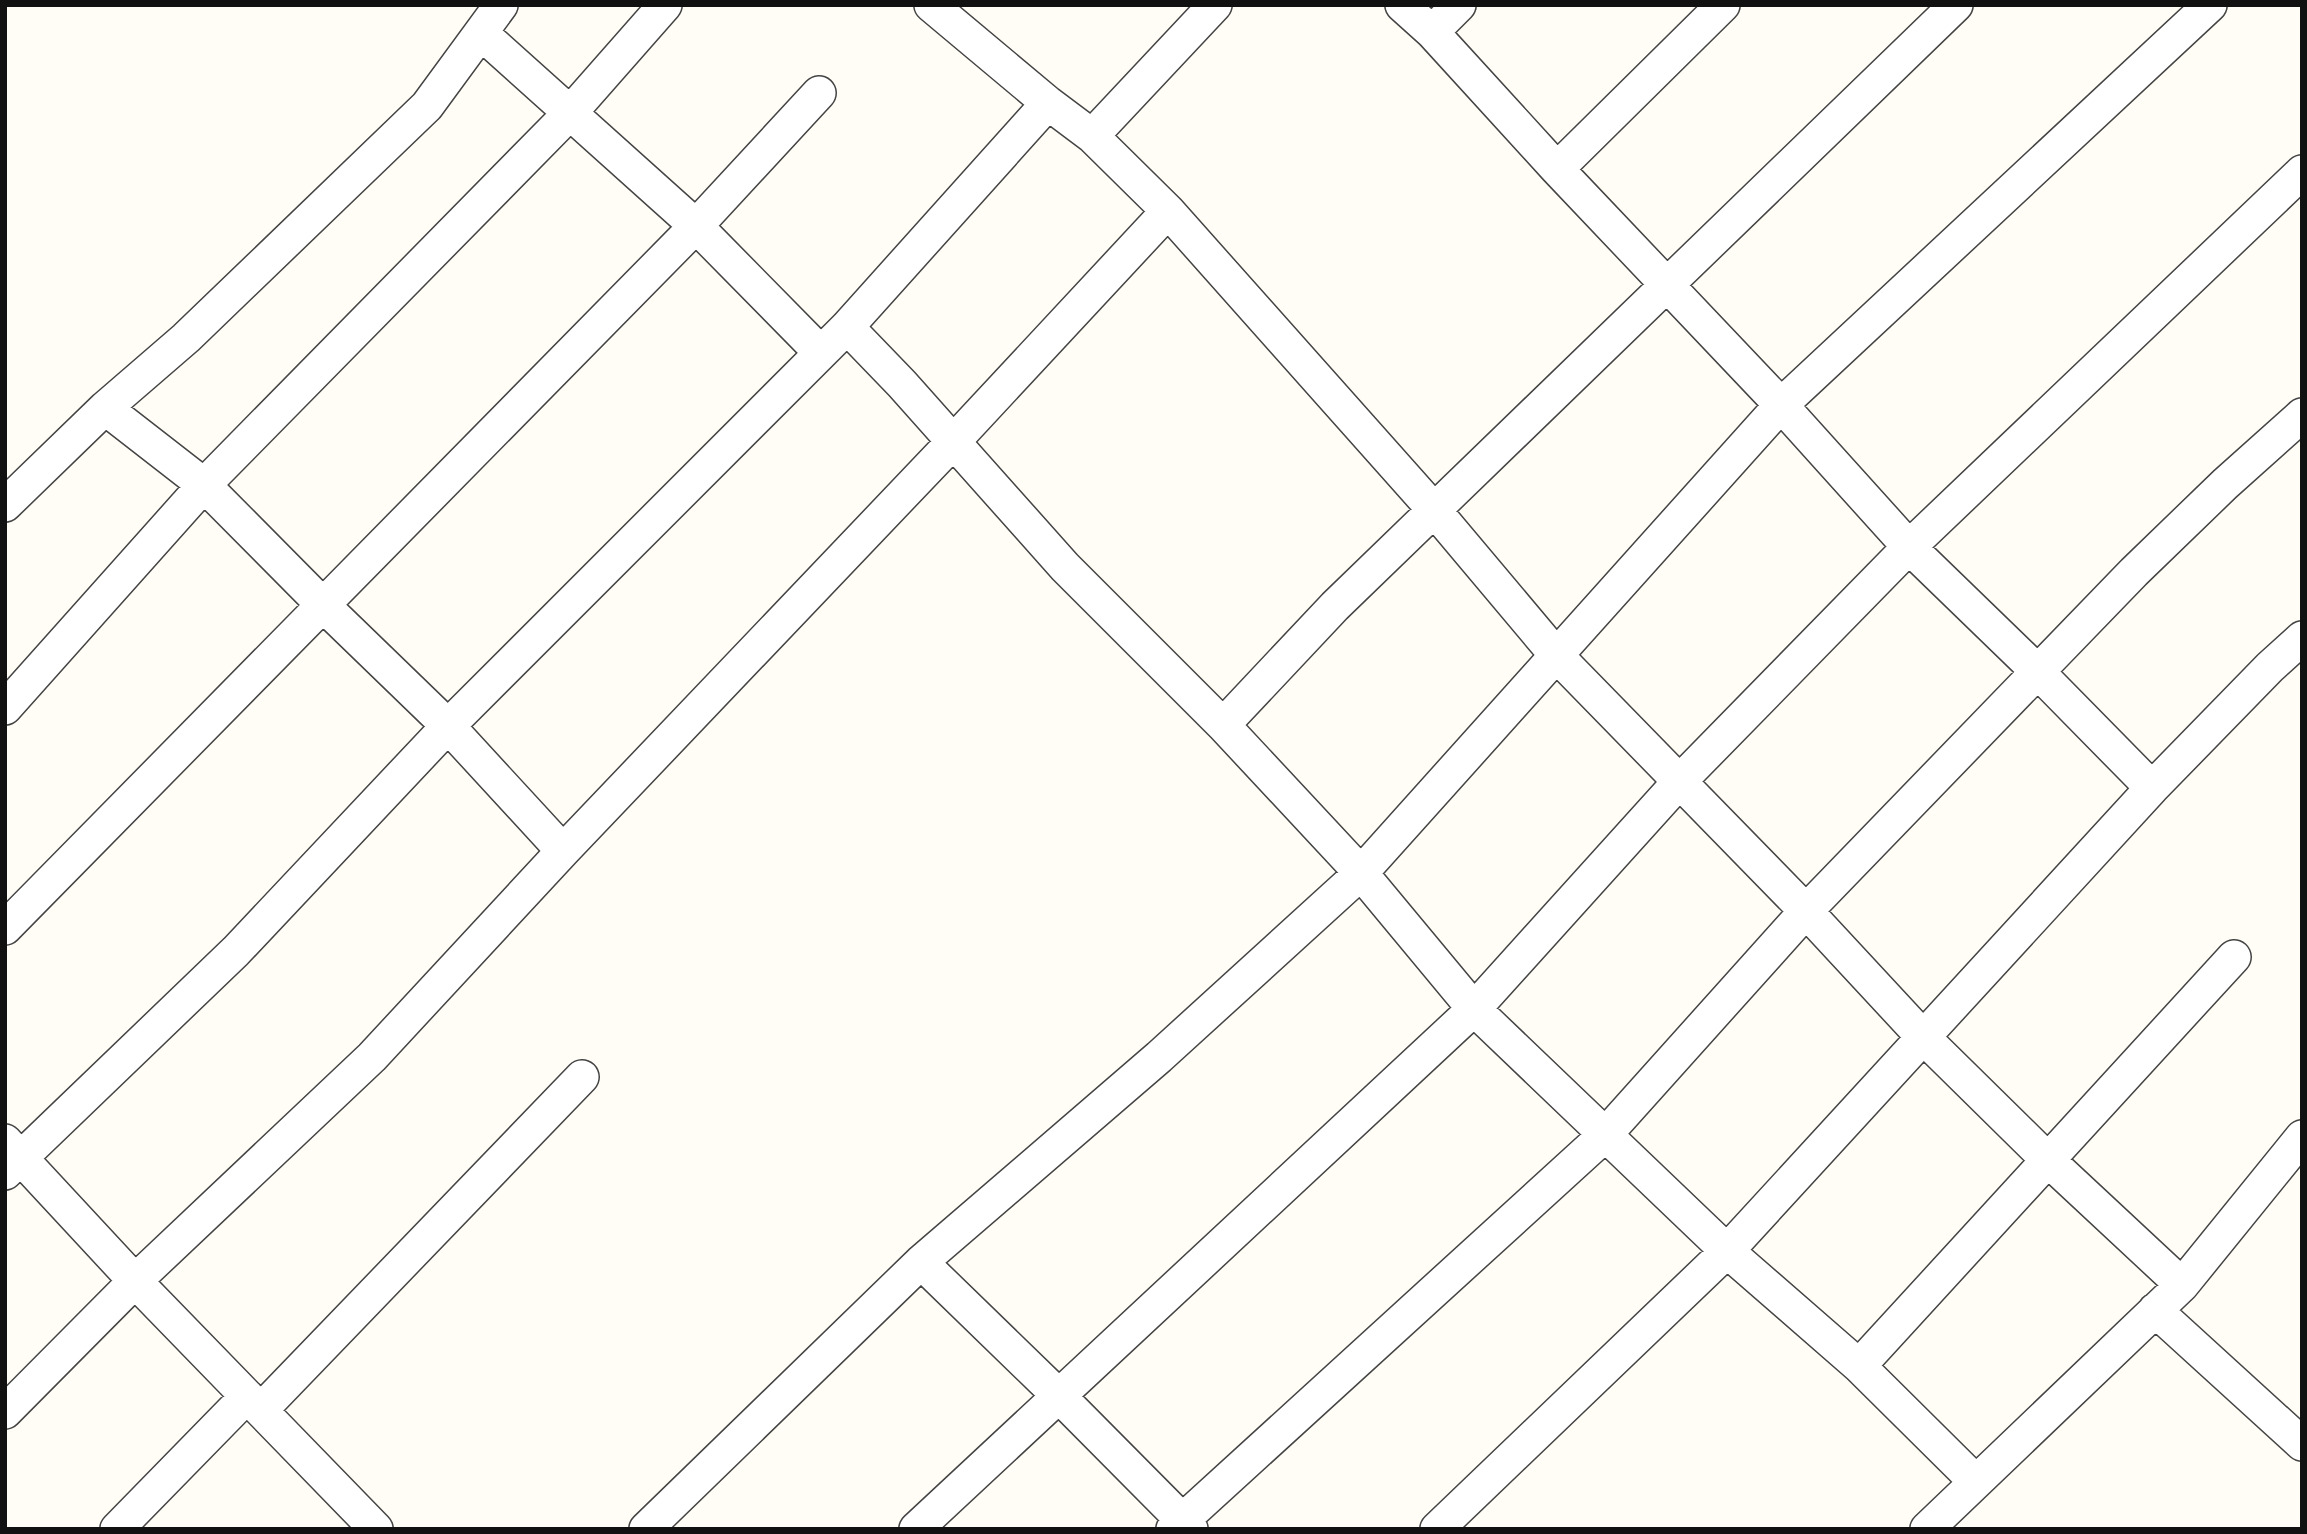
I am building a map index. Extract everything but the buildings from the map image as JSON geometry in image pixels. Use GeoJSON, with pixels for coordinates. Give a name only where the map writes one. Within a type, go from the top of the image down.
{"type":"FeatureCollection","features":[{"type":"Feature","properties":{"kind":"street"},"geometry":{"type":"LineString","coordinates":[[5,505],[105,408],[186,338],[427,106],[501,5]]}},
{"type":"Feature","properties":{"kind":"street"},"geometry":{"type":"LineString","coordinates":[[5,708],[204,485],[570,113],[664,5]]}},
{"type":"Feature","properties":{"kind":"street"},"geometry":{"type":"LineString","coordinates":[[1092,136],[1215,5]]}},
{"type":"Feature","properties":{"kind":"street"},"geometry":{"type":"LineString","coordinates":[[1402,5],[1432,32],[1557,169],[1781,405],[1909,547],[2152,788]]}},
{"type":"Feature","properties":{"kind":"street"},"geometry":{"type":"LineString","coordinates":[[1432,32],[1459,5]]}},
{"type":"Feature","properties":{"kind":"street"},"geometry":{"type":"LineString","coordinates":[[1557,169],[1723,5]]}},
{"type":"Feature","properties":{"kind":"street"},"geometry":{"type":"LineString","coordinates":[[1223,725],[1335,606],[1956,5]]}},
{"type":"Feature","properties":{"kind":"street"},"geometry":{"type":"LineString","coordinates":[[646,1529],[920,1262],[1159,1057],[1361,873],[1781,405],[2210,5]]}},
{"type":"Feature","properties":{"kind":"street"},"geometry":{"type":"LineString","coordinates":[[943,9],[1048,103],[1092,136],[1168,211],[1435,511],[1557,656],[1806,911],[1922,1036],[2049,1161],[2182,1285]]}},
{"type":"Feature","properties":{"kind":"street"},"geometry":{"type":"LineString","coordinates":[[481,33],[696,226],[821,353]]}},
{"type":"Feature","properties":{"kind":"street"},"geometry":{"type":"LineString","coordinates":[[5,928],[696,226],[819,93]]}},
{"type":"Feature","properties":{"kind":"street"},"geometry":{"type":"LineString","coordinates":[[376,1529],[11,1157],[236,951],[448,726],[846,327],[1048,103]]}},
{"type":"Feature","properties":{"kind":"street"},"geometry":{"type":"LineString","coordinates":[[916,1529],[1474,1009],[1679,782],[1909,547],[2302,172]]}},
{"type":"Feature","properties":{"kind":"street"},"geometry":{"type":"LineString","coordinates":[[5,1412],[135,1281],[372,1057],[1168,211]]}},
{"type":"Feature","properties":{"kind":"street"},"geometry":{"type":"LineString","coordinates":[[846,327],[902,384],[1065,567],[1223,725],[1361,873],[1474,1009],[1727,1251],[1859,1366],[1975,1481]]}},
{"type":"Feature","properties":{"kind":"street"},"geometry":{"type":"LineString","coordinates":[[105,408],[204,485],[448,726],[563,851]]}},
{"type":"Feature","properties":{"kind":"street"},"geometry":{"type":"LineString","coordinates":[[920,1262],[1058,1395],[1182,1526],[1605,1135],[1806,911],[2134,572],[2225,484],[2302,415]]}},
{"type":"Feature","properties":{"kind":"street"},"geometry":{"type":"LineString","coordinates":[[1437,1529],[1727,1251],[2152,788],[2270,667],[2302,638]]}},
{"type":"Feature","properties":{"kind":"street"},"geometry":{"type":"LineString","coordinates":[[1859,1366],[2234,957]]}},
{"type":"Feature","properties":{"kind":"street"},"geometry":{"type":"LineString","coordinates":[[117,1529],[254,1403],[582,1077]]}},
{"type":"Feature","properties":{"kind":"street"},"geometry":{"type":"LineString","coordinates":[[1927,1529],[2182,1285],[2302,1138]]}},
{"type":"Feature","properties":{"kind":"street"},"geometry":{"type":"LineString","coordinates":[[2155,1310],[2302,1444]]}}]}
